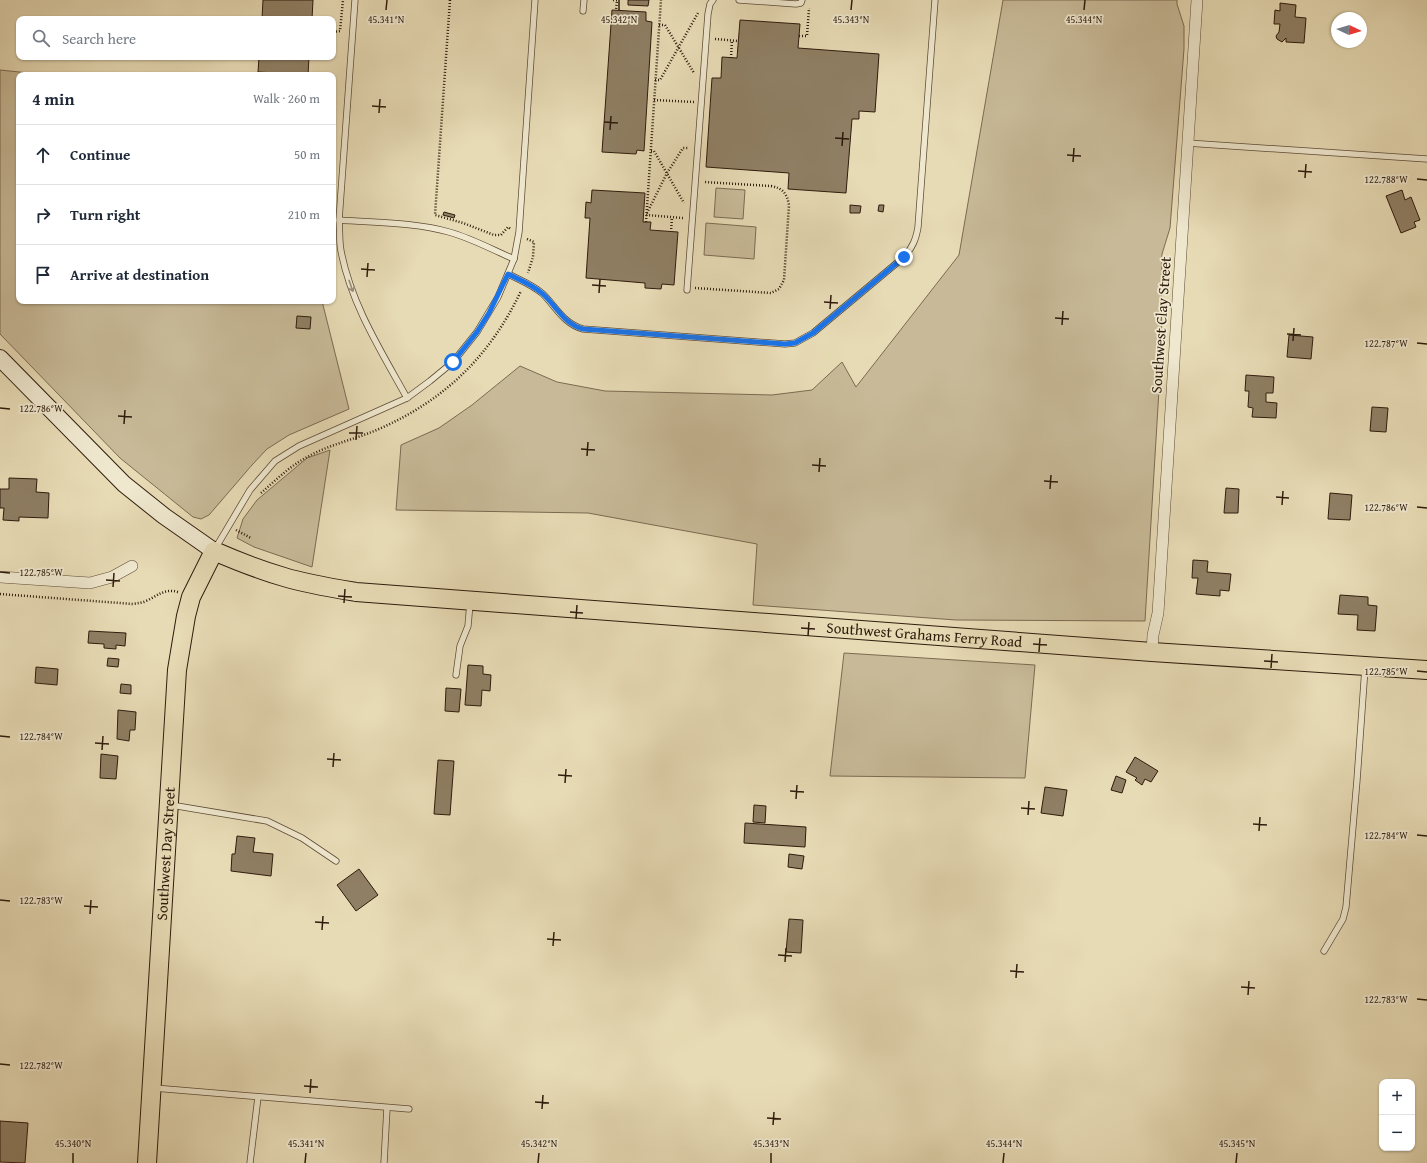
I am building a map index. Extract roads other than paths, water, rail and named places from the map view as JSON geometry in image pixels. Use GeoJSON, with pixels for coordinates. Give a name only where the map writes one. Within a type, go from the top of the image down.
{"type":"FeatureCollection","features":[{"type":"Feature","properties":{"kind":"main road","name":"Southwest Grahams Ferry Road"},"geometry":{"type":"LineString","coordinates":[[0,358],[124,484],[164,516],[214,551],[285,578],[325,587],[356,592],[470,601],[1152,652],[1427,670]]}},
{"type":"Feature","properties":{"kind":"main road","name":"Southwest Day Street"},"geometry":{"type":"LineString","coordinates":[[147,1163],[177,670],[186,616],[191,598],[214,551]]}},
{"type":"Feature","properties":{"kind":"street","name":"Southwest Clay Street"},"geometry":{"type":"LineString","coordinates":[[1152,652],[1158,605],[1197,0]]}},
{"type":"Feature","properties":{"kind":"street"},"geometry":{"type":"LineString","coordinates":[[0,577],[90,582],[112,577],[132,566]]}},
{"type":"Feature","properties":{"kind":"lane"},"geometry":{"type":"LineString","coordinates":[[355,0],[339,220],[341,249],[346,272],[362,315],[406,398]]}},
{"type":"Feature","properties":{"kind":"lane"},"geometry":{"type":"LineString","coordinates":[[214,551],[250,490],[275,461],[299,446],[406,398],[453,362],[477,332],[489,313],[514,259],[519,234],[535,0]]}},
{"type":"Feature","properties":{"kind":"lane"},"geometry":{"type":"LineString","coordinates":[[583,11],[584,0]]}},
{"type":"Feature","properties":{"kind":"lane"},"geometry":{"type":"LineString","coordinates":[[687,289],[706,39],[709,7],[713,0]]}},
{"type":"Feature","properties":{"kind":"lane"},"geometry":{"type":"LineString","coordinates":[[739,0],[796,4],[801,3],[802,0]]}},
{"type":"Feature","properties":{"kind":"lane"},"geometry":{"type":"LineString","coordinates":[[508,274],[525,282],[544,294],[568,322],[575,327],[583,329],[785,344],[795,343],[813,333],[912,249],[918,227],[935,0]]}},
{"type":"Feature","properties":{"kind":"lane"},"geometry":{"type":"LineString","coordinates":[[1188,143],[1427,159]]}},
{"type":"Feature","properties":{"kind":"lane"},"geometry":{"type":"LineString","coordinates":[[339,220],[431,228],[450,232],[514,259]]}},
{"type":"Feature","properties":{"kind":"lane"},"geometry":{"type":"LineString","coordinates":[[456,675],[460,646],[468,626],[470,601]]}},
{"type":"Feature","properties":{"kind":"lane"},"geometry":{"type":"LineString","coordinates":[[1324,951],[1343,919],[1346,907],[1365,666]]}},
{"type":"Feature","properties":{"kind":"lane"},"geometry":{"type":"LineString","coordinates":[[169,804],[267,821],[302,838],[336,861]]}},
{"type":"Feature","properties":{"kind":"lane"},"geometry":{"type":"LineString","coordinates":[[152,1088],[409,1109]]}},
{"type":"Feature","properties":{"kind":"lane"},"geometry":{"type":"LineString","coordinates":[[250,1163],[258,1097]]}},
{"type":"Feature","properties":{"kind":"lane"},"geometry":{"type":"LineString","coordinates":[[384,1163],[387,1108]]}}]}
